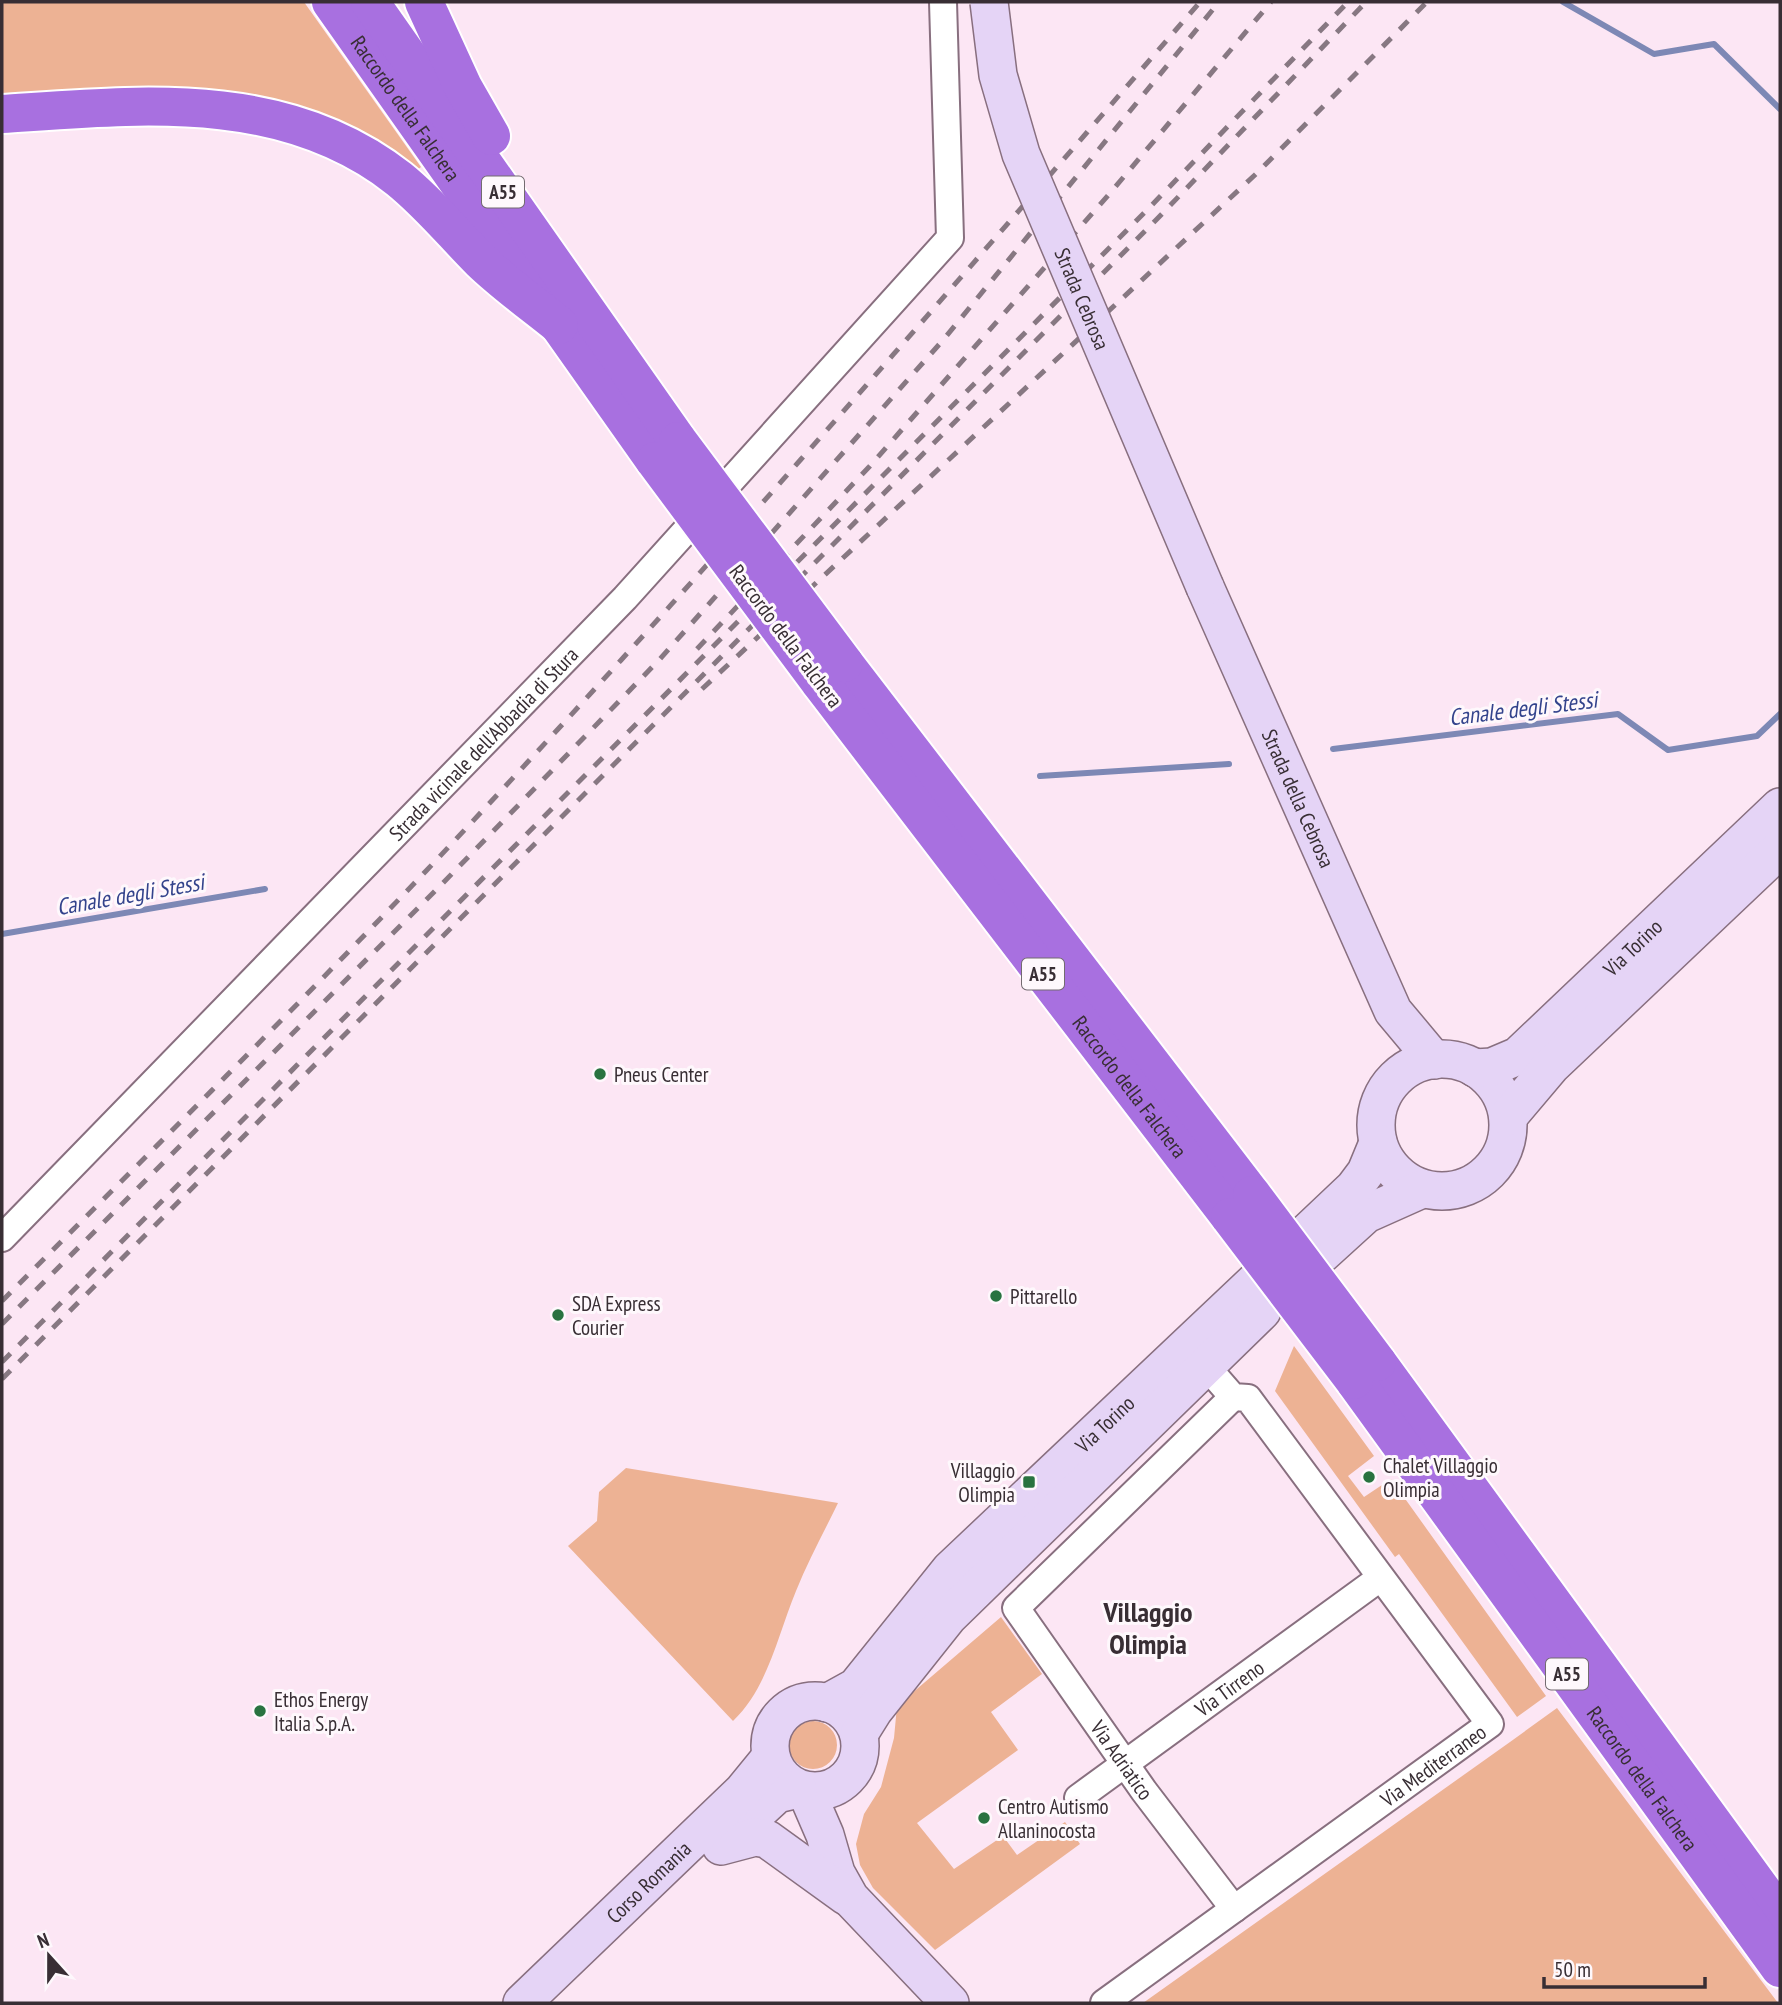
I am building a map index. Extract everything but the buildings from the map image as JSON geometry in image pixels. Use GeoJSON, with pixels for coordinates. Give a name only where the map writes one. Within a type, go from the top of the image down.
{"type":"FeatureCollection","features":[{"type":"Feature","properties":{"kind":"highway","name":"Raccordo della Falchera"},"geometry":{"type":"LineString","coordinates":[[331,2],[559,325],[666,451],[1780,1915]]}},
{"type":"Feature","properties":{"kind":"highway","name":"Raccordo della Falchera"},"geometry":{"type":"LineString","coordinates":[[370,2],[636,382],[666,451]]}},
{"type":"Feature","properties":{"kind":"highway","name":"A55"},"geometry":{"type":"LineString","coordinates":[[425,2],[463,87],[496,146],[570,258],[636,382]]}},
{"type":"Feature","properties":{"kind":"highway"},"geometry":{"type":"LineString","coordinates":[[2,114],[149,105],[211,108],[259,115],[325,136],[361,153],[427,202],[482,261],[559,325]]}},
{"type":"Feature","properties":{"kind":"highway","name":"Raccordo della Falchera"},"geometry":{"type":"LineString","coordinates":[[1365,1371],[1780,1968]]}},
{"type":"Feature","properties":{"kind":"main road","name":"Strada Cebrosa"},"geometry":{"type":"LineString","coordinates":[[989,2],[998,75],[1021,154],[1205,587]]}},
{"type":"Feature","properties":{"kind":"main road","name":"Strada della Cebrosa"},"geometry":{"type":"LineString","coordinates":[[1205,587],[1393,1011],[1434,1060]]}},
{"type":"Feature","properties":{"kind":"main road","name":"Via Torino"},"geometry":{"type":"LineString","coordinates":[[1475,1068],[1492,1067],[1518,1056],[1780,807]]}},
{"type":"Feature","properties":{"kind":"main road","name":"Via Torino"},"geometry":{"type":"LineString","coordinates":[[1508,1117],[1551,1066],[1780,849]]}},
{"type":"Feature","properties":{"kind":"main road","name":"Strada della Cebrosa"},"geometry":{"type":"LineString","coordinates":[[1393,1011],[1394,1079]]}},
{"type":"Feature","properties":{"kind":"main road"},"geometry":{"type":"LineString","coordinates":[[1449,1059],[1475,1068],[1493,1082],[1503,1099],[1508,1117],[1504,1150],[1494,1167],[1479,1181],[1461,1189],[1440,1192],[1422,1189],[1394,1171],[1378,1143],[1378,1107],[1394,1079],[1408,1068],[1434,1060],[1449,1059]]}},
{"type":"Feature","properties":{"kind":"main road","name":"Via Torino"},"geometry":{"type":"LineString","coordinates":[[827,1703],[856,1687],[950,1570],[1354,1188],[1366,1172],[1378,1143]]}},
{"type":"Feature","properties":{"kind":"main road","name":"Via Torino"},"geometry":{"type":"LineString","coordinates":[[859,1734],[896,1680],[956,1609],[1206,1366],[1366,1214],[1422,1189]]}},
{"type":"Feature","properties":{"kind":"main road"},"geometry":{"type":"LineString","coordinates":[[833,1861],[849,1800],[850,1776],[860,1748],[859,1734],[846,1713],[827,1703],[804,1702],[781,1716],[772,1731],[770,1758],[784,1781],[802,1790],[816,1811],[836,1873],[850,1898]]}},
{"type":"Feature","properties":{"kind":"main road","name":"Corso Romania"},"geometry":{"type":"LineString","coordinates":[[522,2003],[743,1791],[770,1758]]}},
{"type":"Feature","properties":{"kind":"main road"},"geometry":{"type":"LineString","coordinates":[[802,1790],[835,1787],[850,1776]]}},
{"type":"Feature","properties":{"kind":"main road","name":"Corso Romania"},"geometry":{"type":"LineString","coordinates":[[559,2003],[778,1794],[802,1790]]}},
{"type":"Feature","properties":{"kind":"main road"},"geometry":{"type":"LineString","coordinates":[[721,1846],[755,1837],[766,1839],[850,1898],[950,2003]]}},
{"type":"Feature","properties":{"kind":"street","name":"Strada vicinale dell'Abbadia di Stura"},"geometry":{"type":"LineString","coordinates":[[2,1238],[625,598],[950,238],[943,2]]}},
{"type":"Feature","properties":{"kind":"street","name":"Via Mediterraneo"},"geometry":{"type":"LineString","coordinates":[[1104,2003],[1490,1724],[1248,1398],[1233,1397],[1206,1366]]}},
{"type":"Feature","properties":{"kind":"street","name":"Via Adriatico"},"geometry":{"type":"LineString","coordinates":[[1233,1397],[1016,1608],[1234,1909]]}},
{"type":"Feature","properties":{"kind":"street","name":"Via Tirreno"},"geometry":{"type":"LineString","coordinates":[[1078,1798],[1380,1578]]}},
{"type":"Feature","properties":{"kind":"shaded area"},"geometry":{"type":"Polygon","coordinates":[[[2,2],[304,2],[421,167],[415,172],[382,149],[2,99],[2,2]]]}},
{"type":"Feature","properties":{"kind":"shaded area"},"geometry":{"type":"Polygon","coordinates":[[[1294,1346],[1374,1456],[1348,1476],[1364,1497],[1391,1479],[1546,1696],[1517,1717],[1399,1554],[1395,1557],[1275,1391],[1294,1346]]]}},
{"type":"Feature","properties":{"kind":"shaded area"},"geometry":{"type":"Polygon","coordinates":[[[626,1468],[838,1503],[801,1580],[764,1677],[745,1708],[733,1721],[568,1546],[597,1521],[599,1492],[626,1468]]]}},
{"type":"Feature","properties":{"kind":"shaded area"},"geometry":{"type":"Polygon","coordinates":[[[1001,1617],[1042,1674],[991,1712],[1018,1750],[917,1823],[954,1869],[1003,1836],[1017,1855],[1065,1822],[1080,1844],[935,1950],[873,1888],[860,1865],[856,1844],[864,1814],[881,1787],[894,1738],[897,1706],[1001,1617]]]}},
{"type":"Feature","properties":{"kind":"shaded area"},"geometry":{"type":"Polygon","coordinates":[[[1557,1708],[1778,2003],[1143,2003],[1510,1742],[1557,1708]]]}},
{"type":"Feature","properties":{"kind":"shaded area"},"geometry":{"type":"Polygon","coordinates":[[[813,1721],[830,1728],[837,1745],[830,1762],[813,1769],[796,1762],[789,1745],[796,1728],[813,1721]]]}},
{"type":"Feature","properties":{"kind":"waterway","name":"Canale degli Stessi"},"geometry":{"type":"LineString","coordinates":[[1563,2],[1654,54],[1714,44],[1780,109]]}},
{"type":"Feature","properties":{"kind":"waterway","name":"Canale degli Stessi"},"geometry":{"type":"LineString","coordinates":[[1333,749],[1618,714],[1668,750],[1757,736],[1780,714]]}},
{"type":"Feature","properties":{"kind":"waterway","name":"Canale degli Stessi"},"geometry":{"type":"LineString","coordinates":[[1040,776],[1229,764]]}},
{"type":"Feature","properties":{"kind":"waterway","name":"Canale degli Stessi"},"geometry":{"type":"LineString","coordinates":[[2,934],[265,889]]}},
{"type":"Feature","properties":{"kind":"railway"},"geometry":{"type":"LineString","coordinates":[[2,1301],[321,980],[525,765],[818,441],[1200,2]]}},
{"type":"Feature","properties":{"kind":"railway"},"geometry":{"type":"LineString","coordinates":[[2,1324],[442,884],[660,659],[944,339],[1219,2]]}},
{"type":"Feature","properties":{"kind":"railway"},"geometry":{"type":"LineString","coordinates":[[697,649],[869,467],[1111,192],[1271,2]]}},
{"type":"Feature","properties":{"kind":"railway"},"geometry":{"type":"LineString","coordinates":[[2,1362],[1148,209],[1348,2]]}},
{"type":"Feature","properties":{"kind":"railway"},"geometry":{"type":"LineString","coordinates":[[2,1379],[1157,219],[1366,2]]}},
{"type":"Feature","properties":{"kind":"railway"},"geometry":{"type":"LineString","coordinates":[[702,689],[1257,173],[1427,2]]}},
{"type":"Feature","properties":{"kind":"place","name":"Pneus Center"},"geometry":{"type":"Point","coordinates":[600,1074]}},
{"type":"Feature","properties":{"kind":"place","name":"Pittarello"},"geometry":{"type":"Point","coordinates":[996,1296]}},
{"type":"Feature","properties":{"kind":"place","name":"SDA Express Courier"},"geometry":{"type":"Point","coordinates":[558,1315]}},
{"type":"Feature","properties":{"kind":"place","name":"Chalet Villaggio Olimpia"},"geometry":{"type":"Point","coordinates":[1369,1477]}},
{"type":"Feature","properties":{"kind":"place","name":"Villaggio Olimpia"},"geometry":{"type":"Point","coordinates":[1029,1482]}},
{"type":"Feature","properties":{"kind":"place","name":"Ethos Energy Italia S.p.A."},"geometry":{"type":"Point","coordinates":[260,1711]}},
{"type":"Feature","properties":{"kind":"place","name":"Centro Autismo Allaninocosta"},"geometry":{"type":"Point","coordinates":[984,1818]}},
{"type":"Feature","properties":{"kind":"district","name":"Villaggio Olimpia"},"geometry":{"type":"Point","coordinates":[1148,1627]}}]}
